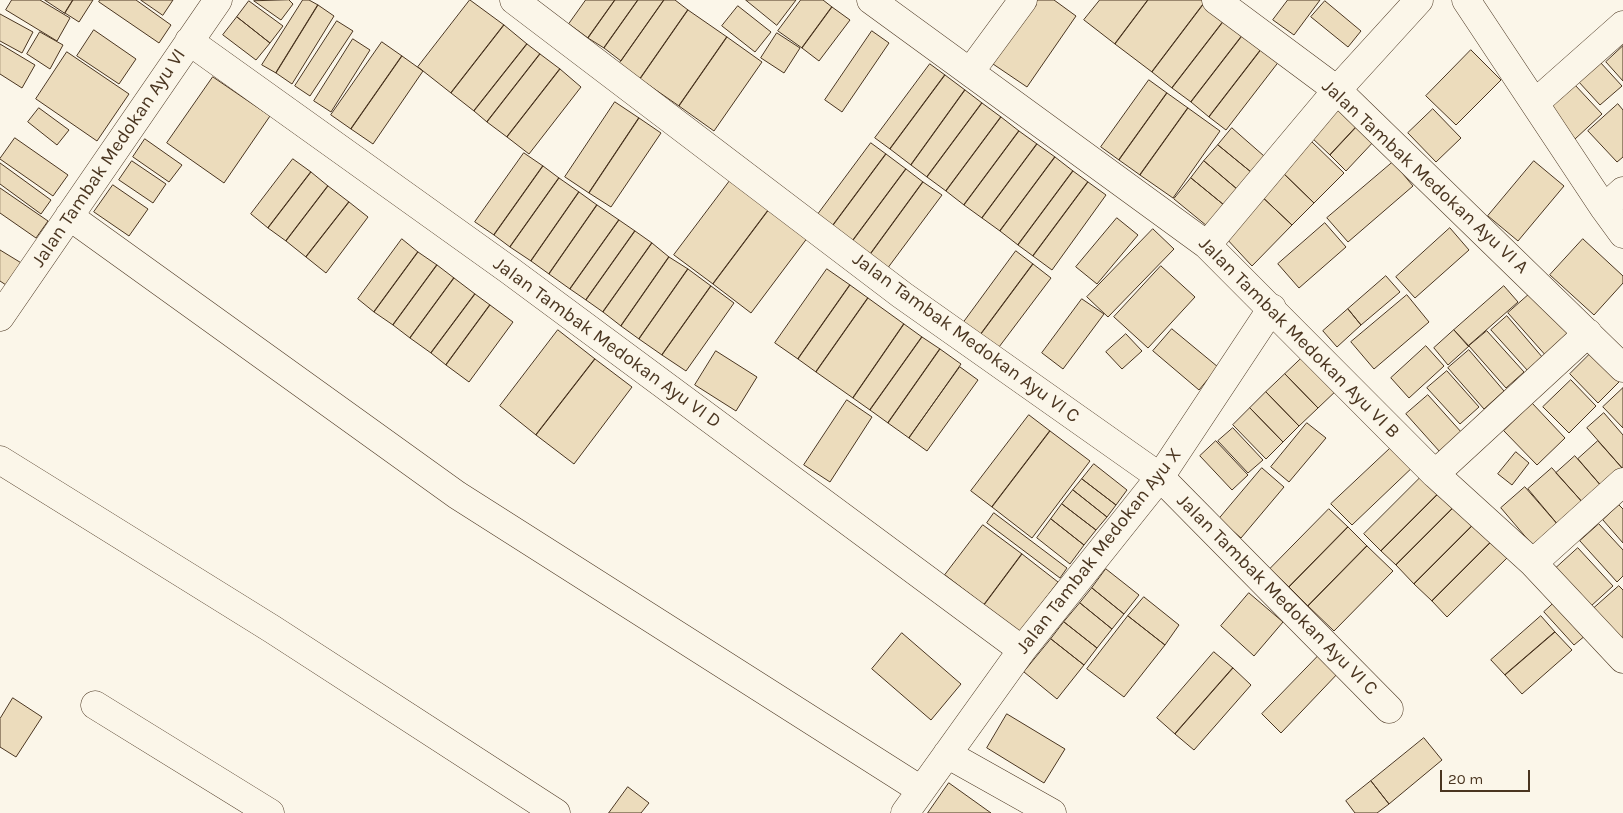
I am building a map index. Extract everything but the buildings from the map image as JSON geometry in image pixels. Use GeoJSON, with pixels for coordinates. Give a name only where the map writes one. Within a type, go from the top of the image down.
{"type":"FeatureCollection","features":[{"type":"Feature","properties":{"kind":"street","name":"Jalan Tambak Medokan Ayu VI"},"geometry":{"type":"LineString","coordinates":[[0,317],[218,0]]}},
{"type":"Feature","properties":{"kind":"street","name":"Jalan Tambak Medokan Ayu VI C"},"geometry":{"type":"LineString","coordinates":[[514,0],[902,295],[1160,477],[1389,709]]}},
{"type":"Feature","properties":{"kind":"street","name":"Jalan Tambak Medokan Ayu VI B"},"geometry":{"type":"LineString","coordinates":[[871,0],[1207,244],[1435,474],[1533,563],[1623,659]]}},
{"type":"Feature","properties":{"kind":"street"},"geometry":{"type":"LineString","coordinates":[[970,72],[1023,0]]}},
{"type":"Feature","properties":{"kind":"street","name":"Jalan Tambak Medokan Ayu VI A"},"geometry":{"type":"LineString","coordinates":[[1216,0],[1337,90],[1623,368]]}},
{"type":"Feature","properties":{"kind":"street"},"geometry":{"type":"LineString","coordinates":[[1207,244],[1337,90],[1419,0]]}},
{"type":"Feature","properties":{"kind":"street"},"geometry":{"type":"LineString","coordinates":[[1466,0],[1535,103],[1613,200],[1623,234]]}},
{"type":"Feature","properties":{"kind":"street"},"geometry":{"type":"LineString","coordinates":[[1535,103],[1623,25]]}},
{"type":"Feature","properties":{"kind":"street","name":"Jalan Tambak Medokan Ayu VI D"},"geometry":{"type":"LineString","coordinates":[[189,41],[509,270],[1022,650]]}},
{"type":"Feature","properties":{"kind":"street"},"geometry":{"type":"LineString","coordinates":[[69,216],[457,495],[920,790]]}},
{"type":"Feature","properties":{"kind":"street","name":"Jalan Tambak Medokan Ayu X"},"geometry":{"type":"LineString","coordinates":[[905,813],[1022,650],[1160,477],[1272,308]]}},
{"type":"Feature","properties":{"kind":"street"},"geometry":{"type":"LineString","coordinates":[[1435,474],[1588,333]]}},
{"type":"Feature","properties":{"kind":"street"},"geometry":{"type":"LineString","coordinates":[[0,460],[272,629],[556,813]]}},
{"type":"Feature","properties":{"kind":"street"},"geometry":{"type":"LineString","coordinates":[[1533,563],[1623,482]]}},
{"type":"Feature","properties":{"kind":"street"},"geometry":{"type":"LineString","coordinates":[[95,705],[270,813]]}},
{"type":"Feature","properties":{"kind":"street"},"geometry":{"type":"LineString","coordinates":[[947,754],[1052,813]]}}]}
